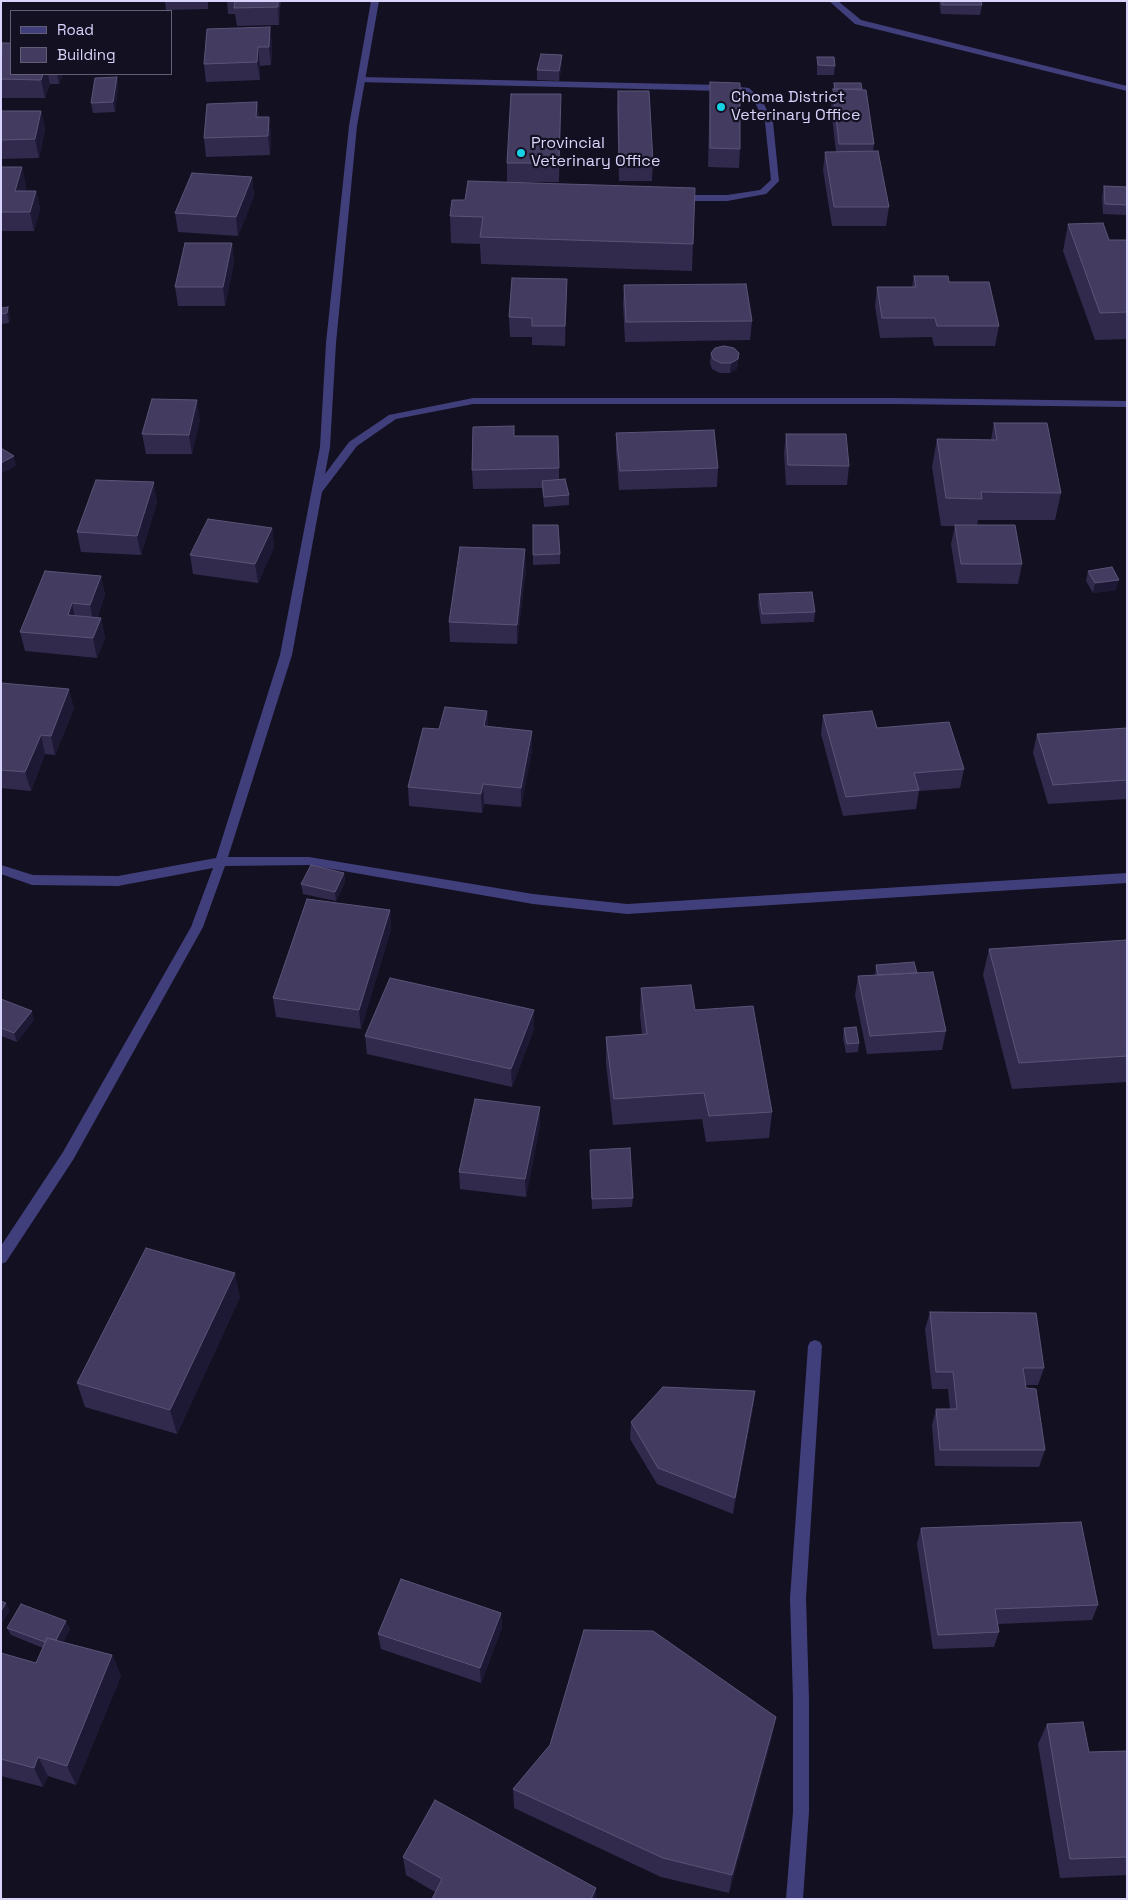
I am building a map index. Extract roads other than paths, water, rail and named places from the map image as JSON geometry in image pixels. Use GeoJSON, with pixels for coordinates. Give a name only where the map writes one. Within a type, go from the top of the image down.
{"type":"FeatureCollection","features":[{"type":"Feature","properties":{"kind":"street"},"geometry":{"type":"LineString","coordinates":[[1,1258],[68,1156],[197,927],[221,862],[286,654],[325,447],[331,343],[353,126],[375,1]]}},
{"type":"Feature","properties":{"kind":"street"},"geometry":{"type":"LineString","coordinates":[[833,1],[858,22],[1127,89]]}},
{"type":"Feature","properties":{"kind":"street"},"geometry":{"type":"LineString","coordinates":[[361,80],[722,88],[749,91],[759,102],[769,122],[776,181],[764,192],[727,198],[668,198]]}},
{"type":"Feature","properties":{"kind":"street"},"geometry":{"type":"LineString","coordinates":[[317,492],[353,444],[393,417],[474,401],[896,401],[1127,404]]}},
{"type":"Feature","properties":{"kind":"street"},"geometry":{"type":"LineString","coordinates":[[1,869],[32,880],[118,881],[221,862],[309,861],[533,899],[627,909],[1127,878]]}},
{"type":"Feature","properties":{"kind":"street"},"geometry":{"type":"LineString","coordinates":[[794,1899],[801,1812],[801,1698],[798,1598],[815,1346]]}},
{"type":"Feature","properties":{"kind":"place","name":"Choma District Veterinary Office"},"geometry":{"type":"Point","coordinates":[721,107]}},
{"type":"Feature","properties":{"kind":"place","name":"Provincial Veterinary Office"},"geometry":{"type":"Point","coordinates":[521,153]}}]}
